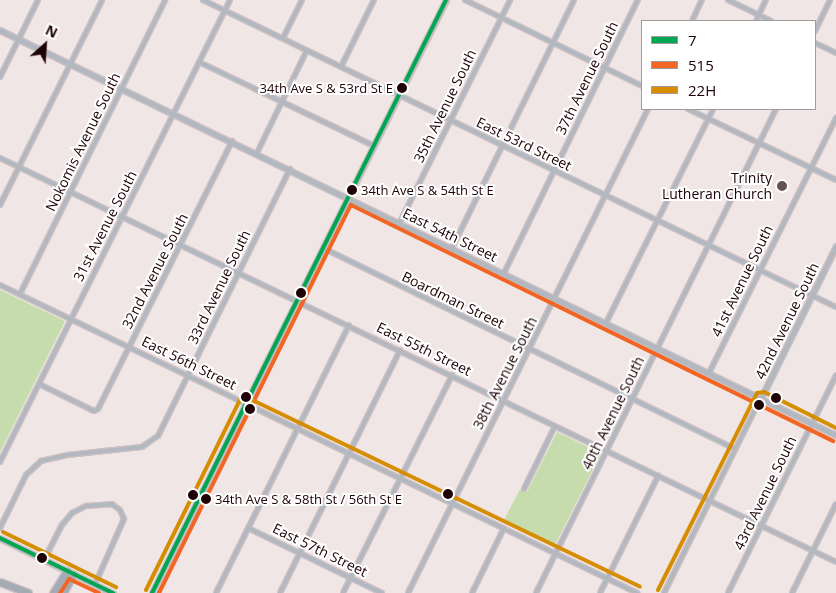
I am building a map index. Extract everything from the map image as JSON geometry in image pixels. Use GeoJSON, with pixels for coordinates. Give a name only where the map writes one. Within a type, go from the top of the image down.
{"type":"FeatureCollection","features":[{"type":"Feature","properties":{"kind":"highway"},"geometry":{"type":"LineString","coordinates":[[53,593],[70,572]]}},
{"type":"Feature","properties":{"kind":"highway"},"geometry":{"type":"LineString","coordinates":[[63,593],[70,572]]}},
{"type":"Feature","properties":{"kind":"highway"},"geometry":{"type":"LineString","coordinates":[[0,583],[18,593]]}},
{"type":"Feature","properties":{"kind":"highway"},"geometry":{"type":"LineString","coordinates":[[0,583],[28,593]]}},
{"type":"Feature","properties":{"kind":"street"},"geometry":{"type":"LineString","coordinates":[[0,77],[38,0]]}},
{"type":"Feature","properties":{"kind":"street"},"geometry":{"type":"LineString","coordinates":[[0,205],[102,0]]}},
{"type":"Feature","properties":{"kind":"street","name":"Nokomis Avenue South"},"geometry":{"type":"LineString","coordinates":[[20,294],[165,0]]}},
{"type":"Feature","properties":{"kind":"street","name":"East 53rd Street"},"geometry":{"type":"LineString","coordinates":[[203,0],[836,307]]}},
{"type":"Feature","properties":{"kind":"street","name":"31st Avenue South"},"geometry":{"type":"LineString","coordinates":[[0,462],[230,0]]}},
{"type":"Feature","properties":{"kind":"street"},"geometry":{"type":"LineString","coordinates":[[283,38],[302,0]]}},
{"type":"Feature","properties":{"kind":"street"},"geometry":{"type":"LineString","coordinates":[[341,67],[374,0]]}},
{"type":"Feature","properties":{"kind":"street"},"geometry":{"type":"LineString","coordinates":[[152,593],[446,0]]}},
{"type":"Feature","properties":{"kind":"street"},"geometry":{"type":"LineString","coordinates":[[464,0],[641,86]]}},
{"type":"Feature","properties":{"kind":"street","name":"35th Avenue South"},"geometry":{"type":"LineString","coordinates":[[400,222],[510,0]]}},
{"type":"Feature","properties":{"kind":"street"},"geometry":{"type":"LineString","coordinates":[[452,248],[574,0]]}},
{"type":"Feature","properties":{"kind":"street","name":"37th Avenue South"},"geometry":{"type":"LineString","coordinates":[[504,273],[638,0]]}},
{"type":"Feature","properties":{"kind":"street"},"geometry":{"type":"LineString","coordinates":[[692,20],[702,0]]}},
{"type":"Feature","properties":{"kind":"street"},"geometry":{"type":"LineString","coordinates":[[728,0],[769,20]]}},
{"type":"Feature","properties":{"kind":"street"},"geometry":{"type":"LineString","coordinates":[[756,20],[766,0]]}},
{"type":"Feature","properties":{"kind":"street"},"geometry":{"type":"LineString","coordinates":[[816,29],[830,0]]}},
{"type":"Feature","properties":{"kind":"street","name":"East 54th Street"},"geometry":{"type":"LineString","coordinates":[[0,30],[400,222],[836,435]]}},
{"type":"Feature","properties":{"kind":"street"},"geometry":{"type":"LineString","coordinates":[[816,43],[836,53]]}},
{"type":"Feature","properties":{"kind":"street"},"geometry":{"type":"LineString","coordinates":[[257,153],[307,50]]}},
{"type":"Feature","properties":{"kind":"street"},"geometry":{"type":"LineString","coordinates":[[199,62],[374,146]]}},
{"type":"Feature","properties":{"kind":"street","name":"38th Avenue South"},"geometry":{"type":"LineString","coordinates":[[408,593],[648,110]]}},
{"type":"Feature","properties":{"kind":"street"},"geometry":{"type":"LineString","coordinates":[[690,110],[836,180]]}},
{"type":"Feature","properties":{"kind":"street"},"geometry":{"type":"LineString","coordinates":[[606,323],[712,110]]}},
{"type":"Feature","properties":{"kind":"street","name":"40th Avenue South"},"geometry":{"type":"LineString","coordinates":[[536,593],[776,110]]}},
{"type":"Feature","properties":{"kind":"street","name":"41st Avenue South"},"geometry":{"type":"LineString","coordinates":[[710,373],[836,118]]}},
{"type":"Feature","properties":{"kind":"street","name":"32nd Avenue South"},"geometry":{"type":"LineString","coordinates":[[39,384],[96,410],[130,347],[232,141]]}},
{"type":"Feature","properties":{"kind":"street","name":"East 55th Street"},"geometry":{"type":"LineString","coordinates":[[0,158],[298,300],[836,562]]}},
{"type":"Feature","properties":{"kind":"street","name":"33rd Avenue South"},"geometry":{"type":"LineString","coordinates":[[0,528],[26,475],[41,461],[67,454],[142,447],[154,440],[290,169]]}},
{"type":"Feature","properties":{"kind":"street","name":"42nd Avenue South"},"geometry":{"type":"LineString","coordinates":[[664,593],[836,246]]}},
{"type":"Feature","properties":{"kind":"street","name":"Boardman Street"},"geometry":{"type":"LineString","coordinates":[[323,248],[735,449]]}},
{"type":"Feature","properties":{"kind":"street","name":"East 56th Street"},"geometry":{"type":"LineString","coordinates":[[0,285],[637,593]]}},
{"type":"Feature","properties":{"kind":"street"},"geometry":{"type":"LineString","coordinates":[[216,593],[349,325]]}},
{"type":"Feature","properties":{"kind":"street"},"geometry":{"type":"LineString","coordinates":[[280,593],[400,350]]}},
{"type":"Feature","properties":{"kind":"street"},"geometry":{"type":"LineString","coordinates":[[343,593],[452,375]]}},
{"type":"Feature","properties":{"kind":"street","name":"43rd Avenue South"},"geometry":{"type":"LineString","coordinates":[[728,593],[836,375]]}},
{"type":"Feature","properties":{"kind":"street"},"geometry":{"type":"LineString","coordinates":[[524,489],[556,426]]}},
{"type":"Feature","properties":{"kind":"street"},"geometry":{"type":"LineString","coordinates":[[600,593],[658,476]]}},
{"type":"Feature","properties":{"kind":"street"},"geometry":{"type":"LineString","coordinates":[[44,560],[67,518],[86,506],[106,503],[116,506],[124,519],[95,584]]}},
{"type":"Feature","properties":{"kind":"street"},"geometry":{"type":"LineString","coordinates":[[792,593],[836,504]]}},
{"type":"Feature","properties":{"kind":"street","name":"East 57th Street"},"geometry":{"type":"LineString","coordinates":[[248,528],[382,593]]}},
{"type":"Feature","properties":{"kind":"street"},"geometry":{"type":"LineString","coordinates":[[472,593],[504,528]]}},
{"type":"Feature","properties":{"kind":"street"},"geometry":{"type":"LineString","coordinates":[[0,538],[113,593]]}},
{"type":"Feature","properties":{"kind":"green space"},"geometry":{"type":"Polygon","coordinates":[[[0,290],[65,321],[0,452],[0,290]]]}},
{"type":"Feature","properties":{"kind":"green space"},"geometry":{"type":"Polygon","coordinates":[[[557,432],[601,453],[554,547],[503,522],[520,489],[527,492],[557,432]]]}},
{"type":"Feature","properties":{"kind":"transit line","name":"7"},"geometry":{"type":"LineString","coordinates":[[152,593],[446,0]]}},
{"type":"Feature","properties":{"kind":"transit line","name":"515"},"geometry":{"type":"LineString","coordinates":[[159,593],[351,205],[833,441]]}},
{"type":"Feature","properties":{"kind":"transit line","name":"22H"},"geometry":{"type":"LineString","coordinates":[[658,590],[757,393],[764,392],[836,428]]}},
{"type":"Feature","properties":{"kind":"transit line","name":"22H"},"geometry":{"type":"LineString","coordinates":[[146,590],[240,400],[246,397],[640,587]]}},
{"type":"Feature","properties":{"kind":"transit line","name":"22H"},"geometry":{"type":"LineString","coordinates":[[3,532],[116,587]]}},
{"type":"Feature","properties":{"kind":"transit line","name":"7"},"geometry":{"type":"LineString","coordinates":[[0,538],[113,593]]}},
{"type":"Feature","properties":{"kind":"transit line","name":"515"},"geometry":{"type":"LineString","coordinates":[[60,593],[69,579],[99,593]]}},
{"type":"Feature","properties":{"kind":"place","name":"34th Ave S & 53rd St E"},"geometry":{"type":"Point","coordinates":[402,88]}},
{"type":"Feature","properties":{"kind":"place","name":"Trinity Lutheran Church"},"geometry":{"type":"Point","coordinates":[782,186]}},
{"type":"Feature","properties":{"kind":"place","name":"34th Ave S & 54th St E"},"geometry":{"type":"Point","coordinates":[352,190]}},
{"type":"Feature","properties":{"kind":"place","name":"34th Ave S & 58th St / 56th St E"},"geometry":{"type":"Point","coordinates":[206,499]}}]}
